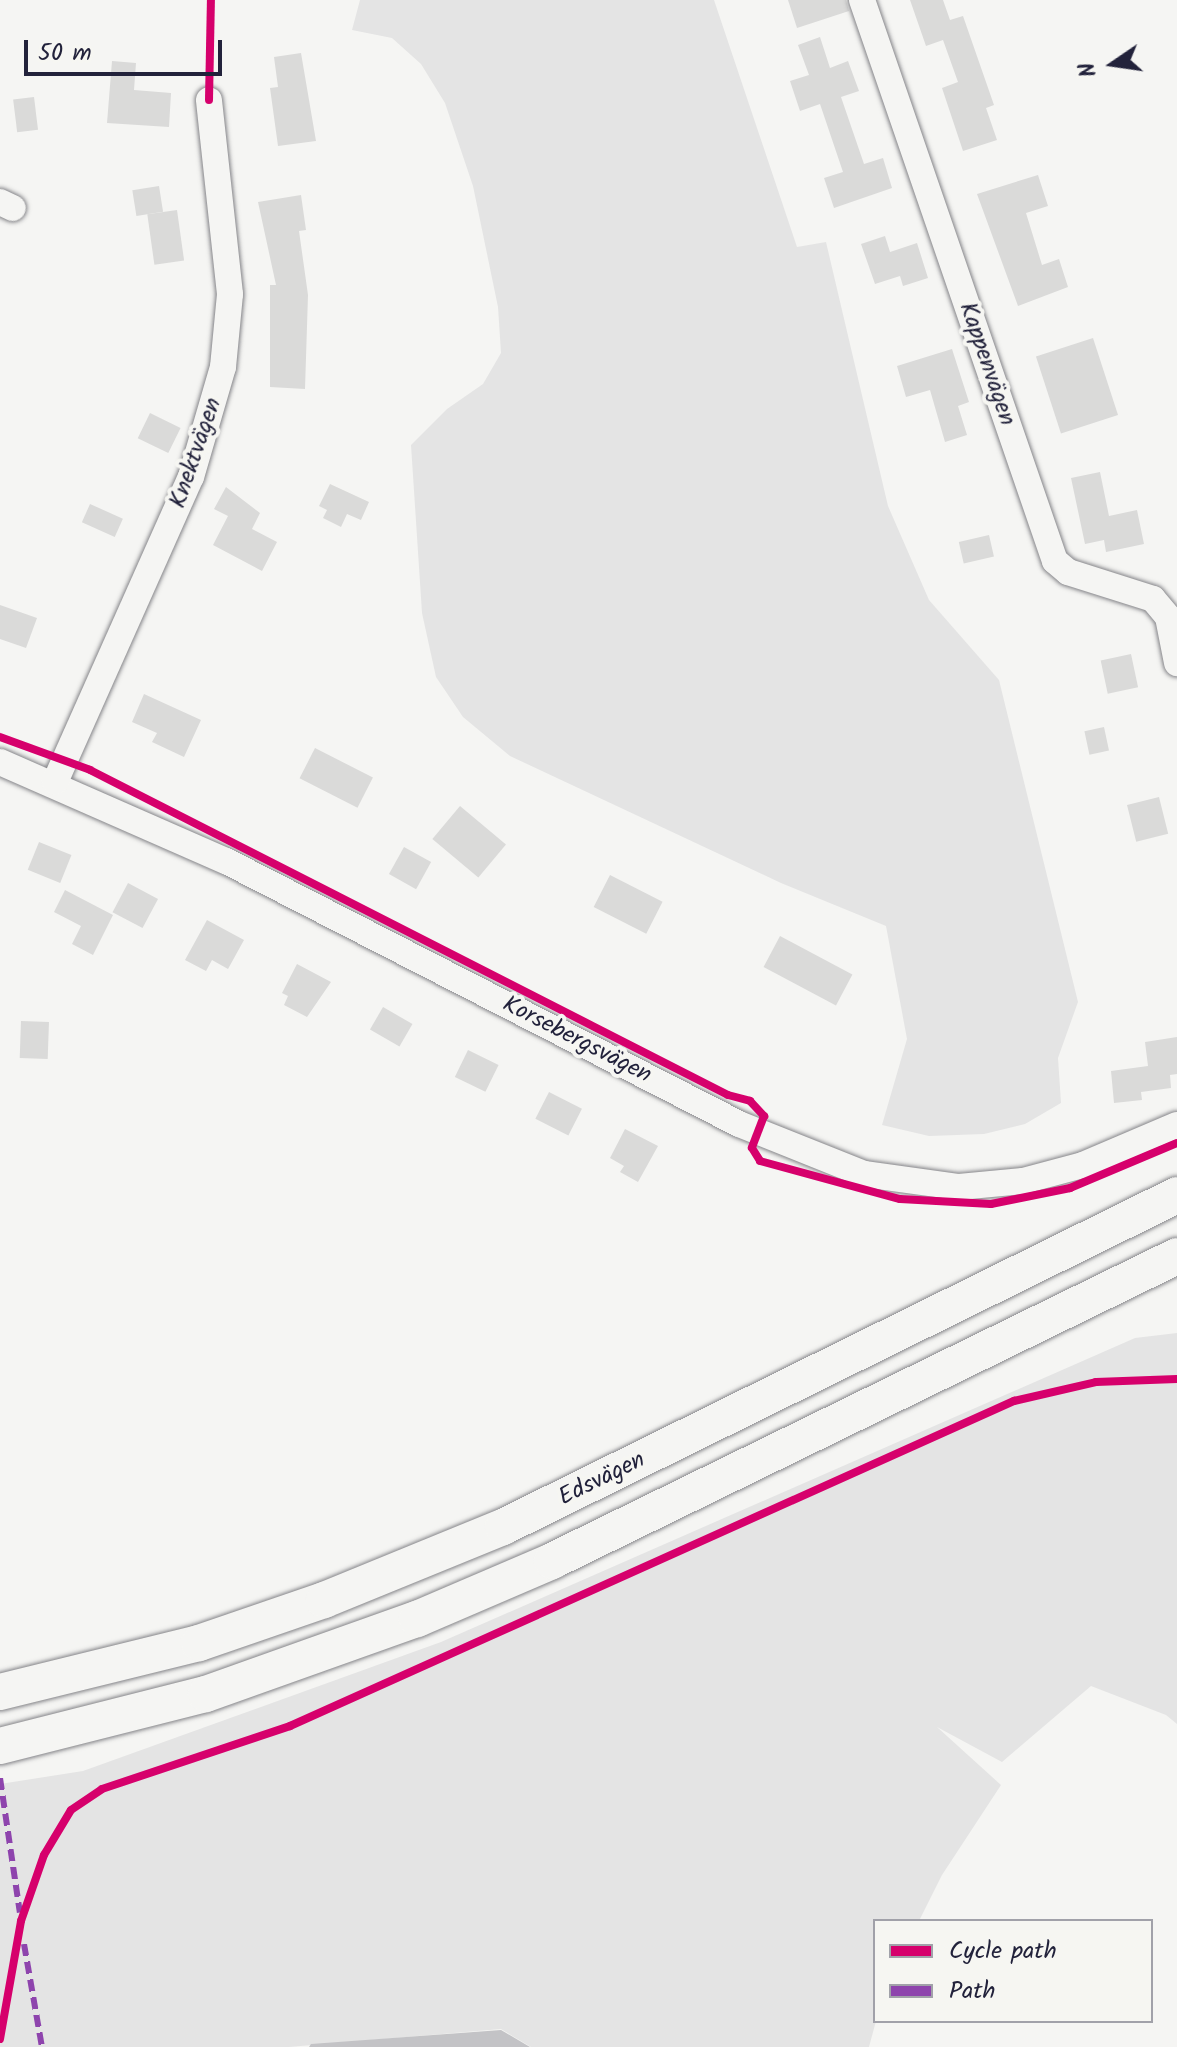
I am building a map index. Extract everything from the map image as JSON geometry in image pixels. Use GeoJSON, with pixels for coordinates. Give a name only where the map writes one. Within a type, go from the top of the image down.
{"type":"FeatureCollection","features":[{"type":"Feature","properties":{"kind":"main road","name":"Edsvägen"},"geometry":{"type":"LineString","coordinates":[[0,1692],[199,1643],[324,1600],[489,1533],[1177,1195]]}},
{"type":"Feature","properties":{"kind":"main road"},"geometry":{"type":"LineString","coordinates":[[0,1746],[206,1694],[417,1619],[552,1561],[1177,1256]]}},
{"type":"Feature","properties":{"kind":"street","name":"Kappenvägen"},"geometry":{"type":"LineString","coordinates":[[862,0],[1055,561],[1068,572],[1153,599],[1168,617],[1177,663]]}},
{"type":"Feature","properties":{"kind":"street","name":"Knektvägen"},"geometry":{"type":"LineString","coordinates":[[55,782],[191,477],[223,367],[230,294],[209,100]]}},
{"type":"Feature","properties":{"kind":"street","name":"Korsebergsvägen"},"geometry":{"type":"LineString","coordinates":[[0,762],[55,782],[226,861],[739,1124],[864,1174],[959,1187],[1023,1181],[1083,1165],[1177,1125]]}},
{"type":"Feature","properties":{"kind":"shaded area"},"geometry":{"type":"Polygon","coordinates":[[[360,0],[714,0],[797,247],[826,242],[888,506],[929,600],[999,680],[1078,1002],[1058,1058],[1061,1103],[1025,1124],[984,1134],[929,1136],[882,1125],[907,1039],[886,926],[781,883],[510,756],[463,717],[436,677],[422,613],[411,445],[447,409],[483,384],[501,353],[498,307],[473,186],[445,103],[421,64],[392,38],[352,30],[360,0]]]}},
{"type":"Feature","properties":{"kind":"shaded area"},"geometry":{"type":"Polygon","coordinates":[[[1177,1333],[1177,1724],[1166,1715],[1091,1686],[1002,1762],[937,1727],[1001,1785],[942,1875],[920,1919],[873,1919],[873,2023],[875,2023],[869,2047],[531,2047],[501,2029],[289,2047],[0,2047],[0,1784],[83,1771],[441,1642],[1135,1338],[1177,1333]]]}},
{"type":"Feature","properties":{"kind":"shaded area"},"geometry":{"type":"Polygon","coordinates":[[[501,2030],[530,2047],[309,2047],[311,2044],[501,2030]]]}},
{"type":"Feature","properties":{"kind":"building"},"geometry":{"type":"Polygon","coordinates":[[[788,0],[846,0],[849,11],[797,28],[788,0]]]}},
{"type":"Feature","properties":{"kind":"building"},"geometry":{"type":"Polygon","coordinates":[[[910,0],[943,0],[950,20],[963,16],[994,105],[986,108],[997,140],[963,151],[942,88],[958,82],[943,40],[926,46],[910,0]]]}},
{"type":"Feature","properties":{"kind":"building"},"geometry":{"type":"Polygon","coordinates":[[[820,37],[830,68],[848,61],[859,91],[841,97],[864,164],[883,158],[892,188],[834,208],[824,178],[843,172],[820,104],[800,111],[790,81],[809,75],[798,45],[820,37]]]}},
{"type":"Feature","properties":{"kind":"building"},"geometry":{"type":"Polygon","coordinates":[[[301,53],[316,141],[278,146],[270,88],[278,87],[274,57],[301,53]]]}},
{"type":"Feature","properties":{"kind":"building"},"geometry":{"type":"Polygon","coordinates":[[[112,61],[136,63],[134,90],[171,93],[169,127],[107,123],[112,61]]]}},
{"type":"Feature","properties":{"kind":"building"},"geometry":{"type":"Polygon","coordinates":[[[34,97],[38,130],[17,132],[13,100],[34,97]]]}},
{"type":"Feature","properties":{"kind":"building"},"geometry":{"type":"Polygon","coordinates":[[[1038,175],[1048,206],[1026,213],[1042,265],[1059,259],[1068,287],[1018,306],[977,194],[1038,175]]]}},
{"type":"Feature","properties":{"kind":"building"},"geometry":{"type":"Polygon","coordinates":[[[159,186],[163,212],[136,216],[132,190],[159,186]]]}},
{"type":"Feature","properties":{"kind":"building"},"geometry":{"type":"Polygon","coordinates":[[[301,195],[306,230],[299,231],[308,295],[305,389],[270,387],[270,285],[276,285],[258,202],[301,195]]]}},
{"type":"Feature","properties":{"kind":"building"},"geometry":{"type":"Polygon","coordinates":[[[177,210],[184,261],[154,265],[147,214],[177,210]]]}},
{"type":"Feature","properties":{"kind":"building"},"geometry":{"type":"Polygon","coordinates":[[[885,236],[890,252],[917,243],[928,278],[903,286],[900,276],[875,284],[861,244],[885,236]]]}},
{"type":"Feature","properties":{"kind":"building"},"geometry":{"type":"Polygon","coordinates":[[[1093,338],[1118,415],[1061,434],[1036,357],[1093,338]]]}},
{"type":"Feature","properties":{"kind":"building"},"geometry":{"type":"Polygon","coordinates":[[[952,349],[969,402],[958,406],[967,435],[945,442],[930,390],[906,397],[897,366],[952,349]]]}},
{"type":"Feature","properties":{"kind":"building"},"geometry":{"type":"Polygon","coordinates":[[[150,413],[181,428],[168,453],[138,438],[150,413]]]}},
{"type":"Feature","properties":{"kind":"building"},"geometry":{"type":"Polygon","coordinates":[[[1100,472],[1109,516],[1137,510],[1144,544],[1106,552],[1104,540],[1085,544],[1071,478],[1100,472]]]}},
{"type":"Feature","properties":{"kind":"building"},"geometry":{"type":"Polygon","coordinates":[[[330,484],[369,502],[361,520],[347,514],[341,527],[323,518],[327,510],[319,506],[330,484]]]}},
{"type":"Feature","properties":{"kind":"building"},"geometry":{"type":"Polygon","coordinates":[[[226,487],[260,513],[252,529],[277,542],[262,571],[213,545],[228,516],[214,509],[226,487]]]}},
{"type":"Feature","properties":{"kind":"building"},"geometry":{"type":"Polygon","coordinates":[[[90,504],[123,519],[115,537],[82,522],[90,504]]]}},
{"type":"Feature","properties":{"kind":"building"},"geometry":{"type":"Polygon","coordinates":[[[989,535],[994,556],[964,563],[959,542],[989,535]]]}},
{"type":"Feature","properties":{"kind":"building"},"geometry":{"type":"Polygon","coordinates":[[[0,605],[37,618],[26,648],[0,639],[0,605]]]}},
{"type":"Feature","properties":{"kind":"building"},"geometry":{"type":"Polygon","coordinates":[[[1131,654],[1138,687],[1108,694],[1101,660],[1131,654]]]}},
{"type":"Feature","properties":{"kind":"building"},"geometry":{"type":"Polygon","coordinates":[[[144,694],[201,720],[184,757],[152,742],[157,733],[132,722],[144,694]]]}},
{"type":"Feature","properties":{"kind":"building"},"geometry":{"type":"Polygon","coordinates":[[[1104,727],[1109,750],[1089,755],[1084,731],[1104,727]]]}},
{"type":"Feature","properties":{"kind":"building"},"geometry":{"type":"Polygon","coordinates":[[[315,748],[373,778],[357,808],[300,778],[315,748]]]}},
{"type":"Feature","properties":{"kind":"building"},"geometry":{"type":"Polygon","coordinates":[[[1159,797],[1168,834],[1136,842],[1127,805],[1159,797]]]}},
{"type":"Feature","properties":{"kind":"building"},"geometry":{"type":"Polygon","coordinates":[[[460,806],[506,845],[478,878],[432,839],[460,806]]]}},
{"type":"Feature","properties":{"kind":"building"},"geometry":{"type":"Polygon","coordinates":[[[39,842],[71,855],[60,883],[28,870],[39,842]]]}},
{"type":"Feature","properties":{"kind":"building"},"geometry":{"type":"Polygon","coordinates":[[[404,847],[431,862],[416,889],[389,874],[404,847]]]}},
{"type":"Feature","properties":{"kind":"building"},"geometry":{"type":"Polygon","coordinates":[[[610,875],[663,902],[646,934],[594,907],[610,875]]]}},
{"type":"Feature","properties":{"kind":"building"},"geometry":{"type":"Polygon","coordinates":[[[128,883],[158,899],[143,928],[113,912],[128,883]]]}},
{"type":"Feature","properties":{"kind":"building"},"geometry":{"type":"Polygon","coordinates":[[[65,890],[113,915],[93,955],[72,944],[81,926],[54,912],[65,890]]]}},
{"type":"Feature","properties":{"kind":"building"},"geometry":{"type":"Polygon","coordinates":[[[207,920],[244,940],[228,969],[212,960],[206,971],[185,960],[207,920]]]}},
{"type":"Feature","properties":{"kind":"building"},"geometry":{"type":"Polygon","coordinates":[[[780,936],[852,974],[836,1005],[764,967],[780,936]]]}},
{"type":"Feature","properties":{"kind":"building"},"geometry":{"type":"Polygon","coordinates":[[[297,964],[331,982],[307,1017],[284,1005],[288,996],[282,993],[297,964]]]}},
{"type":"Feature","properties":{"kind":"building"},"geometry":{"type":"Polygon","coordinates":[[[383,1007],[412,1024],[399,1047],[370,1030],[383,1007]]]}},
{"type":"Feature","properties":{"kind":"building"},"geometry":{"type":"Polygon","coordinates":[[[21,1021],[49,1022],[48,1059],[20,1058],[21,1021]]]}},
{"type":"Feature","properties":{"kind":"building"},"geometry":{"type":"Polygon","coordinates":[[[1177,1037],[1177,1074],[1170,1075],[1171,1088],[1141,1092],[1142,1100],[1114,1103],[1111,1071],[1148,1066],[1145,1042],[1177,1037]]]}},
{"type":"Feature","properties":{"kind":"building"},"geometry":{"type":"Polygon","coordinates":[[[468,1050],[499,1065],[485,1092],[455,1077],[468,1050]]]}},
{"type":"Feature","properties":{"kind":"building"},"geometry":{"type":"Polygon","coordinates":[[[549,1092],[582,1109],[568,1136],[535,1119],[549,1092]]]}},
{"type":"Feature","properties":{"kind":"building"},"geometry":{"type":"Polygon","coordinates":[[[625,1129],[658,1146],[638,1182],[620,1172],[624,1166],[610,1158],[625,1129]]]}},
{"type":"Feature","properties":{"kind":"marked path"},"geometry":{"type":"LineString","coordinates":[[0,1778],[20,1913]]}},
{"type":"Feature","properties":{"kind":"marked path"},"geometry":{"type":"LineString","coordinates":[[24,1944],[42,2047]]}},
{"type":"Feature","properties":{"kind":"cycle path"},"geometry":{"type":"LineString","coordinates":[[209,100],[211,0]]}},
{"type":"Feature","properties":{"kind":"cycle path"},"geometry":{"type":"LineString","coordinates":[[0,737],[90,770],[728,1095],[750,1101],[764,1116],[752,1148],[760,1161],[900,1199],[991,1204],[1070,1188],[1177,1143]]}},
{"type":"Feature","properties":{"kind":"cycle path"},"geometry":{"type":"LineString","coordinates":[[0,2039],[21,1921],[44,1855],[71,1810],[102,1789],[290,1726],[1014,1401],[1096,1382],[1177,1379]]}}]}
